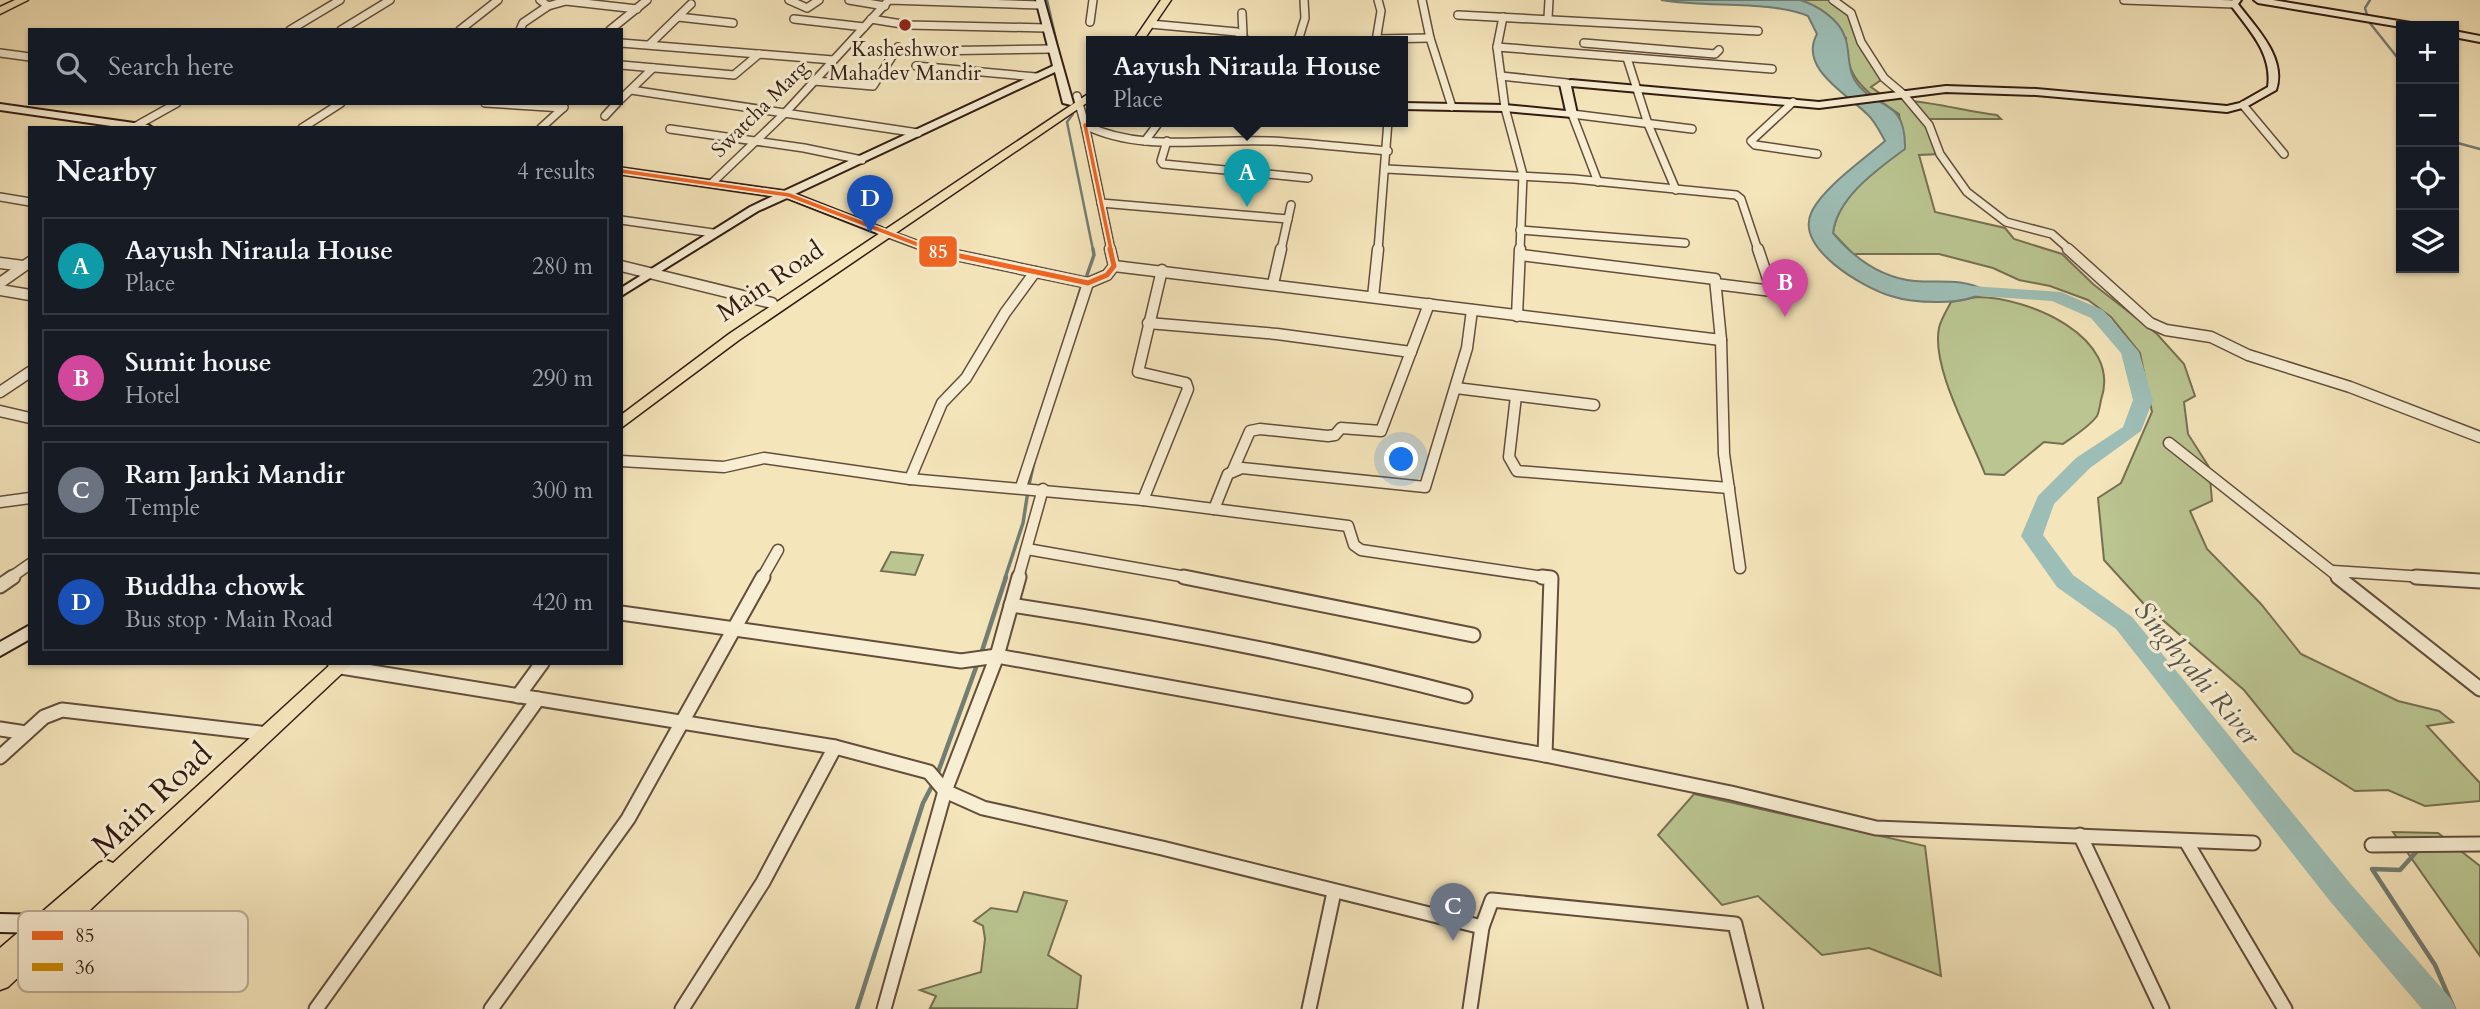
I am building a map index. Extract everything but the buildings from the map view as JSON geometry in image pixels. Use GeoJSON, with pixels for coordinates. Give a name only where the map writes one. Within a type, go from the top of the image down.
{"type":"FeatureCollection","features":[{"type":"Feature","properties":{"kind":"main road"},"geometry":{"type":"LineString","coordinates":[[0,4],[8,0]]}},
{"type":"Feature","properties":{"kind":"main road"},"geometry":{"type":"LineString","coordinates":[[0,11],[23,0]]}},
{"type":"Feature","properties":{"kind":"main road"},"geometry":{"type":"LineString","coordinates":[[1149,36],[1166,0]]}},
{"type":"Feature","properties":{"kind":"main road"},"geometry":{"type":"LineString","coordinates":[[1143,36],[1175,0]]}},
{"type":"Feature","properties":{"kind":"main road","name":"Main Road"},"geometry":{"type":"LineString","coordinates":[[1075,102],[1086,90]]}},
{"type":"Feature","properties":{"kind":"main road","name":"Main Road"},"geometry":{"type":"LineString","coordinates":[[623,411],[772,303],[1086,97]]}},
{"type":"Feature","properties":{"kind":"main road","name":"Main Road"},"geometry":{"type":"LineString","coordinates":[[623,421],[734,337],[882,232]]}},
{"type":"Feature","properties":{"kind":"main road","name":"Main Road"},"geometry":{"type":"LineString","coordinates":[[58,911],[338,665]]}},
{"type":"Feature","properties":{"kind":"main road","name":"Main Road"},"geometry":{"type":"LineString","coordinates":[[74,911],[338,665]]}},
{"type":"Feature","properties":{"kind":"main road","name":"Main Road"},"geometry":{"type":"LineString","coordinates":[[0,962],[18,946]]}},
{"type":"Feature","properties":{"kind":"main road","name":"Main Road"},"geometry":{"type":"LineString","coordinates":[[0,980],[18,963]]}},
{"type":"Feature","properties":{"kind":"street"},"geometry":{"type":"LineString","coordinates":[[293,28],[340,0]]}},
{"type":"Feature","properties":{"kind":"street"},"geometry":{"type":"LineString","coordinates":[[344,28],[390,0]]}},
{"type":"Feature","properties":{"kind":"street"},"geometry":{"type":"LineString","coordinates":[[463,28],[498,0]]}},
{"type":"Feature","properties":{"kind":"street"},"geometry":{"type":"LineString","coordinates":[[540,0],[548,6]]}},
{"type":"Feature","properties":{"kind":"street"},"geometry":{"type":"LineString","coordinates":[[613,28],[647,0]]}},
{"type":"Feature","properties":{"kind":"street"},"geometry":{"type":"LineString","coordinates":[[789,0],[807,8],[819,0]]}},
{"type":"Feature","properties":{"kind":"street"},"geometry":{"type":"LineString","coordinates":[[623,171],[713,182],[789,195],[931,250],[1088,283],[1107,275],[1114,266],[1085,125],[1058,67],[1041,3],[887,3],[849,0]]}},
{"type":"Feature","properties":{"kind":"street"},"geometry":{"type":"LineString","coordinates":[[1090,22],[1093,0]]}},
{"type":"Feature","properties":{"kind":"street"},"geometry":{"type":"LineString","coordinates":[[1300,36],[1305,18],[1304,0]]}},
{"type":"Feature","properties":{"kind":"street"},"geometry":{"type":"LineString","coordinates":[[1377,36],[1381,10],[1378,0]]}},
{"type":"Feature","properties":{"kind":"street"},"geometry":{"type":"LineString","coordinates":[[1422,0],[1430,38],[1452,107]]}},
{"type":"Feature","properties":{"kind":"street"},"geometry":{"type":"LineString","coordinates":[[1548,18],[1549,0]]}},
{"type":"Feature","properties":{"kind":"street"},"geometry":{"type":"LineString","coordinates":[[1833,0],[1851,13],[1861,42],[1884,78],[1903,94],[1929,125],[1940,154],[1967,192],[2006,222],[2052,234],[2150,323],[2166,330],[2211,337],[2248,355],[2350,387],[2480,437]]}},
{"type":"Feature","properties":{"kind":"street"},"geometry":{"type":"LineString","coordinates":[[1501,76],[1841,104],[1946,89],[2007,90],[2203,108],[2243,105],[2273,88],[2276,76],[2264,46],[2235,2],[2124,0]]}},
{"type":"Feature","properties":{"kind":"street"},"geometry":{"type":"LineString","coordinates":[[2259,0],[2396,23]]}},
{"type":"Feature","properties":{"kind":"street"},"geometry":{"type":"LineString","coordinates":[[521,28],[523,23],[548,6],[563,1],[637,9]]}},
{"type":"Feature","properties":{"kind":"street","name":"Swatcha Marg"},"geometry":{"type":"LineString","coordinates":[[713,182],[785,113],[887,3]]}},
{"type":"Feature","properties":{"kind":"street"},"geometry":{"type":"LineString","coordinates":[[650,44],[691,4]]}},
{"type":"Feature","properties":{"kind":"street"},"geometry":{"type":"LineString","coordinates":[[1242,13],[1245,36]]}},
{"type":"Feature","properties":{"kind":"street"},"geometry":{"type":"LineString","coordinates":[[1458,15],[1758,31]]}},
{"type":"Feature","properties":{"kind":"street"},"geometry":{"type":"LineString","coordinates":[[678,17],[733,23]]}},
{"type":"Feature","properties":{"kind":"street"},"geometry":{"type":"LineString","coordinates":[[1503,17],[1497,47],[1505,108],[1523,175],[1517,316]]}},
{"type":"Feature","properties":{"kind":"street"},"geometry":{"type":"LineString","coordinates":[[794,19],[864,27]]}},
{"type":"Feature","properties":{"kind":"street"},"geometry":{"type":"LineString","coordinates":[[871,19],[887,19],[904,25],[1046,28]]}},
{"type":"Feature","properties":{"kind":"street"},"geometry":{"type":"LineString","coordinates":[[1154,24],[1221,30],[1242,36]]}},
{"type":"Feature","properties":{"kind":"street"},"geometry":{"type":"LineString","coordinates":[[1218,36],[1221,30]]}},
{"type":"Feature","properties":{"kind":"street"},"geometry":{"type":"LineString","coordinates":[[2459,35],[2480,39]]}},
{"type":"Feature","properties":{"kind":"street"},"geometry":{"type":"LineString","coordinates":[[1408,39],[1430,38]]}},
{"type":"Feature","properties":{"kind":"street"},"geometry":{"type":"LineString","coordinates":[[623,43],[833,60]]}},
{"type":"Feature","properties":{"kind":"street"},"geometry":{"type":"LineString","coordinates":[[1584,43],[1714,54],[1719,50]]}},
{"type":"Feature","properties":{"kind":"street"},"geometry":{"type":"LineString","coordinates":[[814,81],[873,86],[898,47]]}},
{"type":"Feature","properties":{"kind":"street"},"geometry":{"type":"LineString","coordinates":[[1497,47],[1772,69]]}},
{"type":"Feature","properties":{"kind":"street"},"geometry":{"type":"LineString","coordinates":[[926,51],[1052,49]]}},
{"type":"Feature","properties":{"kind":"street"},"geometry":{"type":"LineString","coordinates":[[1657,60],[1657,52],[1660,50]]}},
{"type":"Feature","properties":{"kind":"street"},"geometry":{"type":"LineString","coordinates":[[0,53],[28,57]]}},
{"type":"Feature","properties":{"kind":"street"},"geometry":{"type":"LineString","coordinates":[[623,65],[734,75],[759,54]]}},
{"type":"Feature","properties":{"kind":"street"},"geometry":{"type":"LineString","coordinates":[[1627,58],[1635,89],[1676,190]]}},
{"type":"Feature","properties":{"kind":"street"},"geometry":{"type":"LineString","coordinates":[[916,66],[1036,77]]}},
{"type":"Feature","properties":{"kind":"street"},"geometry":{"type":"LineString","coordinates":[[623,292],[754,209],[789,195],[1058,67]]}},
{"type":"Feature","properties":{"kind":"street"},"geometry":{"type":"LineString","coordinates":[[623,97],[653,68]]}},
{"type":"Feature","properties":{"kind":"street"},"geometry":{"type":"LineString","coordinates":[[1567,83],[1565,84],[1573,114],[1598,182]]}},
{"type":"Feature","properties":{"kind":"street"},"geometry":{"type":"LineString","coordinates":[[623,89],[918,133]]}},
{"type":"Feature","properties":{"kind":"street"},"geometry":{"type":"LineString","coordinates":[[1793,102],[1751,141],[1755,145],[1817,154]]}},
{"type":"Feature","properties":{"kind":"street"},"geometry":{"type":"LineString","coordinates":[[0,107],[136,126],[173,105]]}},
{"type":"Feature","properties":{"kind":"street"},"geometry":{"type":"LineString","coordinates":[[305,126],[338,105]]}},
{"type":"Feature","properties":{"kind":"street"},"geometry":{"type":"LineString","coordinates":[[539,105],[566,106]]}},
{"type":"Feature","properties":{"kind":"street"},"geometry":{"type":"LineString","coordinates":[[605,116],[615,105]]}},
{"type":"Feature","properties":{"kind":"street"},"geometry":{"type":"LineString","coordinates":[[2243,105],[2284,154]]}},
{"type":"Feature","properties":{"kind":"street"},"geometry":{"type":"LineString","coordinates":[[543,126],[566,106]]}},
{"type":"Feature","properties":{"kind":"street"},"geometry":{"type":"LineString","coordinates":[[1408,106],[1505,108],[1692,129]]}},
{"type":"Feature","properties":{"kind":"street"},"geometry":{"type":"LineString","coordinates":[[1089,127],[1103,134],[1145,141],[1269,141],[1388,150]]}},
{"type":"Feature","properties":{"kind":"street"},"geometry":{"type":"LineString","coordinates":[[1145,141],[1156,127]]}},
{"type":"Feature","properties":{"kind":"street"},"geometry":{"type":"LineString","coordinates":[[1373,297],[1388,127]]}},
{"type":"Feature","properties":{"kind":"street"},"geometry":{"type":"LineString","coordinates":[[670,130],[756,141],[862,160]]}},
{"type":"Feature","properties":{"kind":"street"},"geometry":{"type":"LineString","coordinates":[[1167,141],[1161,161],[1164,164],[1308,177]]}},
{"type":"Feature","properties":{"kind":"street"},"geometry":{"type":"LineString","coordinates":[[1386,169],[1523,175],[1732,195],[1741,199],[1772,291],[1716,284]]}},
{"type":"Feature","properties":{"kind":"street"},"geometry":{"type":"LineString","coordinates":[[0,197],[28,202]]}},
{"type":"Feature","properties":{"kind":"street"},"geometry":{"type":"LineString","coordinates":[[1101,203],[1288,219]]}},
{"type":"Feature","properties":{"kind":"street"},"geometry":{"type":"LineString","coordinates":[[1273,284],[1291,205]]}},
{"type":"Feature","properties":{"kind":"street"},"geometry":{"type":"LineString","coordinates":[[623,220],[713,233]]}},
{"type":"Feature","properties":{"kind":"street"},"geometry":{"type":"LineString","coordinates":[[1520,230],[1685,243]]}},
{"type":"Feature","properties":{"kind":"street"},"geometry":{"type":"LineString","coordinates":[[1521,255],[1715,279],[1721,340],[1724,454],[1740,568]]}},
{"type":"Feature","properties":{"kind":"street"},"geometry":{"type":"LineString","coordinates":[[0,263],[27,264]]}},
{"type":"Feature","properties":{"kind":"street"},"geometry":{"type":"LineString","coordinates":[[0,283],[27,264]]}},
{"type":"Feature","properties":{"kind":"street"},"geometry":{"type":"LineString","coordinates":[[623,266],[772,303]]}},
{"type":"Feature","properties":{"kind":"street"},"geometry":{"type":"LineString","coordinates":[[1114,266],[1721,340]]}},
{"type":"Feature","properties":{"kind":"street"},"geometry":{"type":"LineString","coordinates":[[1143,500],[1188,389],[1185,383],[1178,380],[1138,372],[1161,270]]}},
{"type":"Feature","properties":{"kind":"street"},"geometry":{"type":"LineString","coordinates":[[910,479],[942,403],[966,378],[1005,313],[1035,272]]}},
{"type":"Feature","properties":{"kind":"street"},"geometry":{"type":"LineString","coordinates":[[1021,488],[1088,283]]}},
{"type":"Feature","properties":{"kind":"street"},"geometry":{"type":"LineString","coordinates":[[0,290],[28,295]]}},
{"type":"Feature","properties":{"kind":"street"},"geometry":{"type":"LineString","coordinates":[[1233,470],[1250,431],[1261,429],[1328,436],[1335,435],[1341,428],[1381,431],[1429,304]]}},
{"type":"Feature","properties":{"kind":"street"},"geometry":{"type":"LineString","coordinates":[[1214,509],[1228,474],[1242,468],[1425,487],[1467,348],[1472,310]]}},
{"type":"Feature","properties":{"kind":"street"},"geometry":{"type":"LineString","coordinates":[[1148,323],[1277,334],[1411,352]]}},
{"type":"Feature","properties":{"kind":"street"},"geometry":{"type":"LineString","coordinates":[[0,392],[28,373]]}},
{"type":"Feature","properties":{"kind":"street"},"geometry":{"type":"LineString","coordinates":[[1456,388],[1594,405]]}},
{"type":"Feature","properties":{"kind":"street"},"geometry":{"type":"LineString","coordinates":[[1516,396],[1509,457],[1517,471],[1729,488]]}},
{"type":"Feature","properties":{"kind":"street"},"geometry":{"type":"LineString","coordinates":[[0,411],[28,418]]}},
{"type":"Feature","properties":{"kind":"street"},"geometry":{"type":"LineString","coordinates":[[2169,443],[2480,689]]}},
{"type":"Feature","properties":{"kind":"street"},"geometry":{"type":"LineString","coordinates":[[623,461],[724,467],[764,458],[910,479],[1143,500],[1348,526],[1354,545],[1361,550],[1551,578],[1545,755]]}},
{"type":"Feature","properties":{"kind":"street"},"geometry":{"type":"LineString","coordinates":[[884,1009],[945,791],[996,656],[1043,489]]}},
{"type":"Feature","properties":{"kind":"street"},"geometry":{"type":"LineString","coordinates":[[0,502],[28,499]]}},
{"type":"Feature","properties":{"kind":"street"},"geometry":{"type":"LineString","coordinates":[[1027,549],[1151,570],[1473,635]]}},
{"type":"Feature","properties":{"kind":"street"},"geometry":{"type":"LineString","coordinates":[[491,1009],[628,818],[778,550]]}},
{"type":"Feature","properties":{"kind":"street"},"geometry":{"type":"LineString","coordinates":[[0,586],[28,565]]}},
{"type":"Feature","properties":{"kind":"street"},"geometry":{"type":"LineString","coordinates":[[2333,571],[2480,581]]}},
{"type":"Feature","properties":{"kind":"street"},"geometry":{"type":"LineString","coordinates":[[1011,605],[1163,628],[1329,661],[1465,696]]}},
{"type":"Feature","properties":{"kind":"street"},"geometry":{"type":"LineString","coordinates":[[623,613],[961,661],[996,656],[1545,755],[1731,793],[1876,828],[2080,835],[2188,843],[2253,843]]}},
{"type":"Feature","properties":{"kind":"street"},"geometry":{"type":"LineString","coordinates":[[0,650],[28,633]]}},
{"type":"Feature","properties":{"kind":"street"},"geometry":{"type":"LineString","coordinates":[[338,665],[835,747],[929,772],[945,791],[983,808],[1162,848],[1482,927]]}},
{"type":"Feature","properties":{"kind":"street"},"geometry":{"type":"LineString","coordinates":[[518,696],[541,665]]}},
{"type":"Feature","properties":{"kind":"street"},"geometry":{"type":"LineString","coordinates":[[316,1009],[537,699]]}},
{"type":"Feature","properties":{"kind":"street"},"geometry":{"type":"LineString","coordinates":[[0,757],[44,717],[62,710],[260,733]]}},
{"type":"Feature","properties":{"kind":"street"},"geometry":{"type":"LineString","coordinates":[[0,729],[26,733]]}},
{"type":"Feature","properties":{"kind":"street"},"geometry":{"type":"LineString","coordinates":[[682,1009],[763,882],[835,747]]}},
{"type":"Feature","properties":{"kind":"street"},"geometry":{"type":"LineString","coordinates":[[2080,835],[2162,1009]]}},
{"type":"Feature","properties":{"kind":"street"},"geometry":{"type":"LineString","coordinates":[[2188,843],[2285,1009]]}},
{"type":"Feature","properties":{"kind":"street"},"geometry":{"type":"LineString","coordinates":[[2372,845],[2480,844]]}},
{"type":"Feature","properties":{"kind":"street"},"geometry":{"type":"LineString","coordinates":[[1309,1009],[1334,892]]}},
{"type":"Feature","properties":{"kind":"street"},"geometry":{"type":"LineString","coordinates":[[1470,1009],[1482,927],[1492,900],[1735,924],[1756,1009]]}},
{"type":"Feature","properties":{"kind":"street"},"geometry":{"type":"LineString","coordinates":[[0,923],[18,923]]}},
{"type":"Feature","properties":{"kind":"green space"},"geometry":{"type":"Polygon","coordinates":[[[1800,0],[1834,0],[1839,4],[1853,22],[1884,78],[1871,87],[1885,97],[1903,94],[1909,101],[1997,115],[2001,119],[1925,119],[1940,154],[1919,155],[1935,212],[2005,228],[2014,239],[2062,254],[2093,284],[2157,334],[2184,364],[2195,396],[2184,402],[2188,434],[2209,467],[2212,501],[2190,511],[2207,549],[2261,604],[2301,654],[2398,701],[2439,711],[2453,722],[2427,726],[2480,783],[2480,801],[2425,806],[2388,790],[2355,791],[2294,752],[2244,690],[2143,603],[2104,560],[2098,498],[2121,483],[2152,412],[2140,353],[2111,317],[2088,300],[2050,286],[2019,280],[1993,268],[1939,254],[1853,254],[1833,233],[1836,220],[1842,207],[1860,185],[1904,149],[1899,114],[1860,84],[1849,65],[1846,38],[1800,0]]]}},
{"type":"Feature","properties":{"kind":"green space"},"geometry":{"type":"Polygon","coordinates":[[[1977,297],[2021,304],[2066,325],[2085,340],[2098,357],[2104,377],[2098,413],[2090,424],[2063,444],[2044,442],[2004,475],[1985,474],[1953,401],[1938,344],[1939,328],[1951,302],[1977,297]]]}},
{"type":"Feature","properties":{"kind":"green space"},"geometry":{"type":"Polygon","coordinates":[[[891,552],[923,555],[915,575],[881,571],[891,552]]]}},
{"type":"Feature","properties":{"kind":"green space"},"geometry":{"type":"Polygon","coordinates":[[[1694,794],[1925,846],[1941,976],[1869,948],[1822,955],[1758,896],[1722,905],[1658,835],[1694,794]]]}},
{"type":"Feature","properties":{"kind":"green space"},"geometry":{"type":"Polygon","coordinates":[[[2393,832],[2438,833],[2480,866],[2480,956],[2393,832]]]}},
{"type":"Feature","properties":{"kind":"green space"},"geometry":{"type":"Polygon","coordinates":[[[1024,892],[1067,901],[1048,955],[1081,976],[1077,1009],[930,1008],[936,996],[920,990],[981,972],[985,939],[983,926],[974,921],[991,908],[1017,912],[1024,892]]]}},
{"type":"Feature","properties":{"kind":"water"},"geometry":{"type":"Polygon","coordinates":[[[1661,0],[1800,0],[1820,9],[1833,19],[1845,37],[1854,79],[1862,89],[1895,112],[1904,132],[1905,149],[1871,175],[1850,196],[1836,220],[1833,233],[1859,258],[1891,276],[1915,281],[1959,282],[1984,290],[1966,299],[1940,302],[1891,296],[1849,275],[1822,252],[1813,239],[1809,225],[1812,211],[1818,202],[1835,183],[1885,141],[1870,117],[1837,89],[1819,69],[1813,46],[1817,34],[1808,16],[1775,8],[1661,0]]]}},
{"type":"Feature","properties":{"kind":"waterway"},"geometry":{"type":"LineString","coordinates":[[1047,0],[1063,70]]}},
{"type":"Feature","properties":{"kind":"waterway"},"geometry":{"type":"LineString","coordinates":[[2370,0],[2365,8],[2369,22],[2396,56]]}},
{"type":"Feature","properties":{"kind":"waterway"},"geometry":{"type":"LineString","coordinates":[[2109,101],[2135,104]]}},
{"type":"Feature","properties":{"kind":"waterway"},"geometry":{"type":"LineString","coordinates":[[2140,105],[2177,108]]}},
{"type":"Feature","properties":{"kind":"waterway"},"geometry":{"type":"LineString","coordinates":[[1073,114],[1067,122],[1093,250]]}},
{"type":"Feature","properties":{"kind":"waterway"},"geometry":{"type":"LineString","coordinates":[[2459,143],[2480,149]]}},
{"type":"Feature","properties":{"kind":"waterway"},"geometry":{"type":"LineString","coordinates":[[1087,275],[1094,255],[1093,249]]}},
{"type":"Feature","properties":{"kind":"waterway"},"geometry":{"type":"LineString","coordinates":[[1070,323],[1082,285]]}},
{"type":"Feature","properties":{"kind":"waterway","name":"Singhyahi River"},"geometry":{"type":"LineString","coordinates":[[1957,290],[2055,296],[2097,314],[2130,352],[2143,400],[2131,431],[2083,463],[2045,501],[2032,536],[2065,581],[2124,623],[2339,891],[2441,1009]]}},
{"type":"Feature","properties":{"kind":"waterway"},"geometry":{"type":"LineString","coordinates":[[1033,436],[1056,367]]}},
{"type":"Feature","properties":{"kind":"waterway"},"geometry":{"type":"LineString","coordinates":[[1029,485],[1034,462]]}},
{"type":"Feature","properties":{"kind":"waterway"},"geometry":{"type":"LineString","coordinates":[[1005,578],[1023,523],[1028,491]]}},
{"type":"Feature","properties":{"kind":"waterway"},"geometry":{"type":"LineString","coordinates":[[981,654],[1006,577]]}},
{"type":"Feature","properties":{"kind":"waterway"},"geometry":{"type":"LineString","coordinates":[[937,775],[978,662]]}},
{"type":"Feature","properties":{"kind":"waterway"},"geometry":{"type":"LineString","coordinates":[[857,1009],[923,803],[933,784]]}},
{"type":"Feature","properties":{"kind":"waterway"},"geometry":{"type":"LineString","coordinates":[[2418,850],[2400,870],[2372,869],[2435,965],[2454,1009]]}},
{"type":"Feature","properties":{"kind":"transit line","name":"85"},"geometry":{"type":"LineString","coordinates":[[623,171],[789,195],[931,250],[1088,283],[1107,275],[1114,266],[1085,125]]}},
{"type":"Feature","properties":{"kind":"place","name":"Kasheshwor Mahadev Mandir"},"geometry":{"type":"Point","coordinates":[905,25]}},
{"type":"Feature","properties":{"kind":"place","name":"Aayush Niraula House"},"geometry":{"type":"Point","coordinates":[1247,207]}},
{"type":"Feature","properties":{"kind":"place","name":"Buddha chowk"},"geometry":{"type":"Point","coordinates":[870,233]}},
{"type":"Feature","properties":{"kind":"place","name":"Sumit house"},"geometry":{"type":"Point","coordinates":[1785,317]}},
{"type":"Feature","properties":{"kind":"place","name":"Ram Janki Mandir"},"geometry":{"type":"Point","coordinates":[1453,941]}}]}
